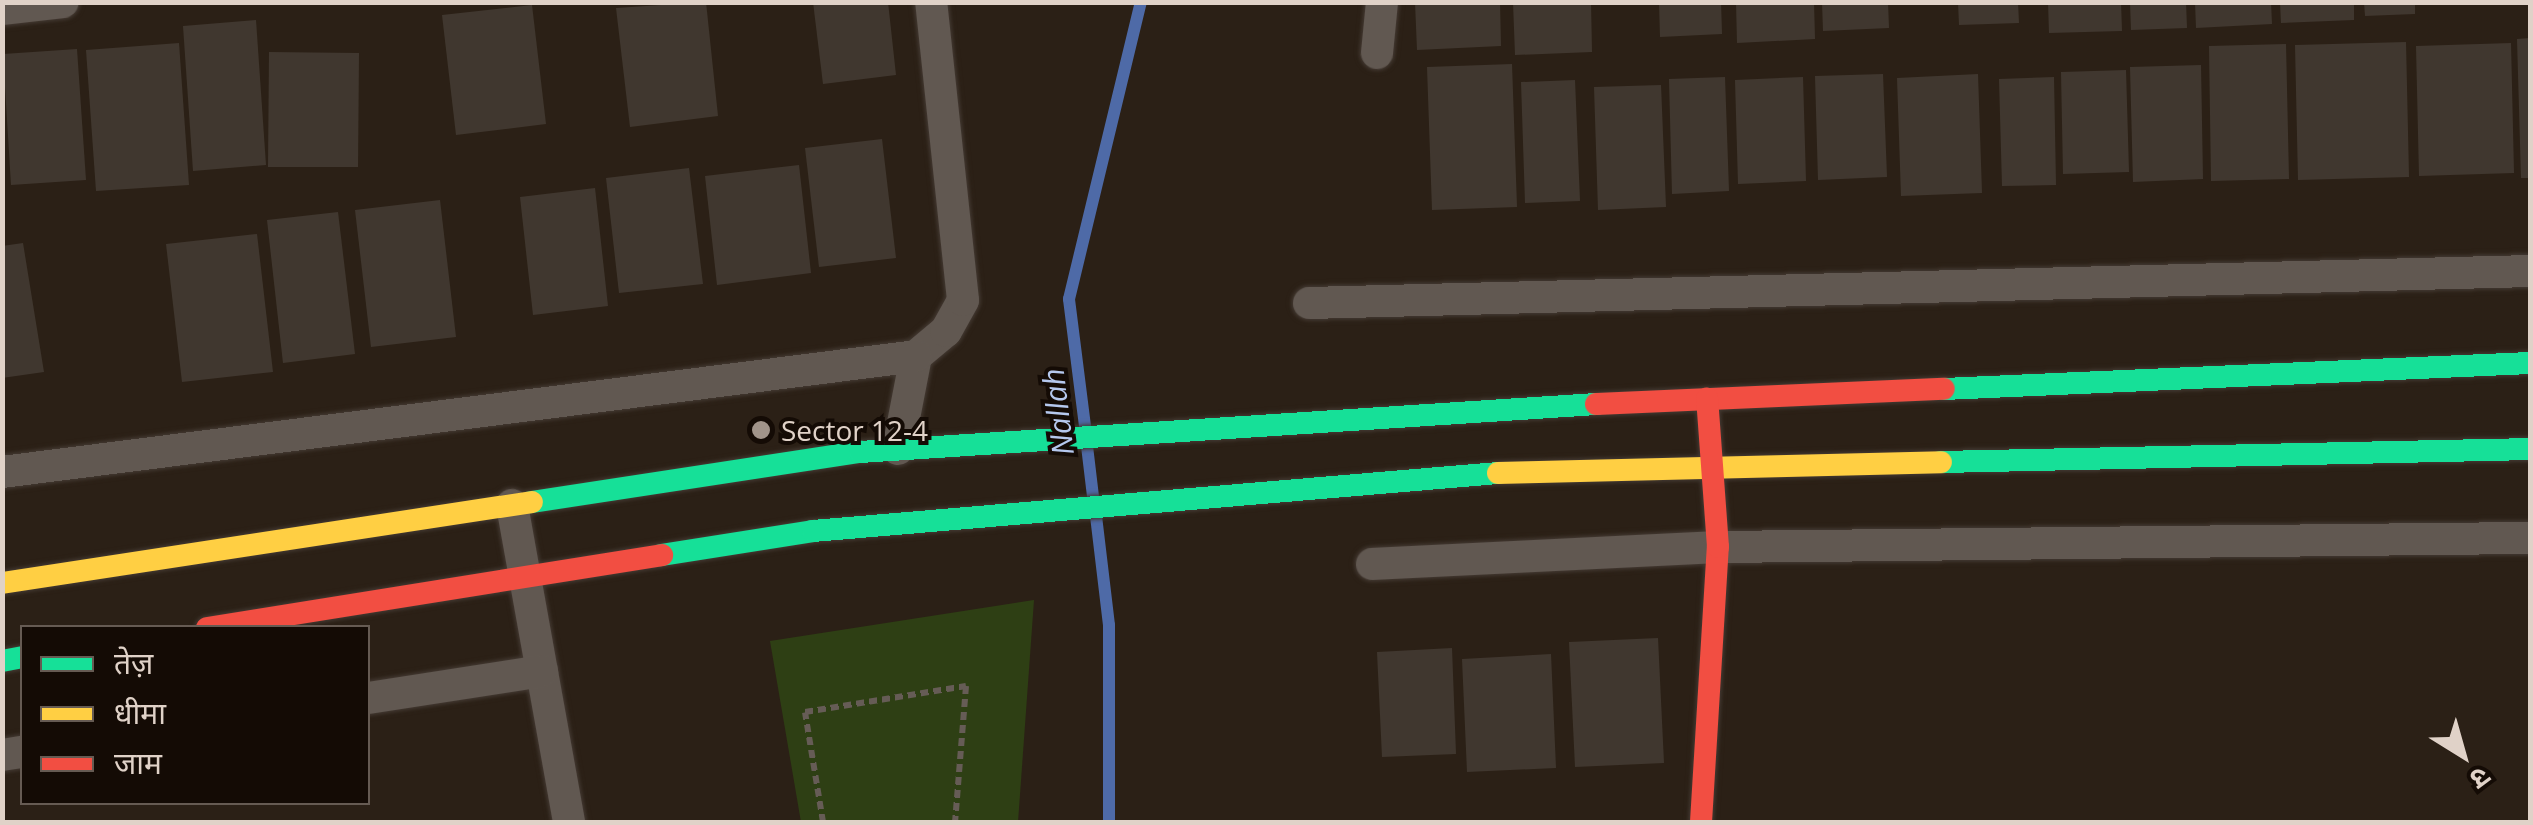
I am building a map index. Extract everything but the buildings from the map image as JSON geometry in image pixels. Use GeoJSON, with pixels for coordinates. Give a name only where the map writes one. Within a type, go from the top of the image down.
{"type":"FeatureCollection","features":[{"type":"Feature","properties":{"kind":"street"},"geometry":{"type":"LineString","coordinates":[[2,9],[63,2]]}},
{"type":"Feature","properties":{"kind":"street"},"geometry":{"type":"LineString","coordinates":[[898,449],[916,356],[963,300],[932,2]]}},
{"type":"Feature","properties":{"kind":"street"},"geometry":{"type":"LineString","coordinates":[[1376,53],[1382,2]]}},
{"type":"Feature","properties":{"kind":"street"},"geometry":{"type":"LineString","coordinates":[[1308,303],[2530,271]]}},
{"type":"Feature","properties":{"kind":"street"},"geometry":{"type":"LineString","coordinates":[[2,472],[916,356]]}},
{"type":"Feature","properties":{"kind":"street"},"geometry":{"type":"LineString","coordinates":[[2,583],[898,449],[1707,398],[2530,364]]}},
{"type":"Feature","properties":{"kind":"street"},"geometry":{"type":"LineString","coordinates":[[1701,822],[1718,547],[1707,398]]}},
{"type":"Feature","properties":{"kind":"street"},"geometry":{"type":"LineString","coordinates":[[224,625],[813,531],[1481,473],[2530,449]]}},
{"type":"Feature","properties":{"kind":"street"},"geometry":{"type":"LineString","coordinates":[[512,505],[569,822]]}},
{"type":"Feature","properties":{"kind":"street"},"geometry":{"type":"LineString","coordinates":[[1372,564],[1718,547],[2530,538]]}},
{"type":"Feature","properties":{"kind":"street"},"geometry":{"type":"LineString","coordinates":[[370,698],[542,671]]}},
{"type":"Feature","properties":{"kind":"path"},"geometry":{"type":"LineString","coordinates":[[823,822],[805,712],[966,686],[955,822]]}},
{"type":"Feature","properties":{"kind":"green space"},"geometry":{"type":"Polygon","coordinates":[[[1034,600],[1018,822],[801,822],[770,641],[1034,600]]]}},
{"type":"Feature","properties":{"kind":"waterway","name":"Nallah"},"geometry":{"type":"LineString","coordinates":[[1085,426],[1069,299],[1141,2]]}},
{"type":"Feature","properties":{"kind":"waterway","name":"Nallah"},"geometry":{"type":"LineString","coordinates":[[1087,446],[1093,496]]}},
{"type":"Feature","properties":{"kind":"waterway","name":"Nallah"},"geometry":{"type":"LineString","coordinates":[[1096,516],[1109,625],[1109,822]]}},
{"type":"Feature","properties":{"kind":"traffic: fast"},"geometry":{"type":"LineString","coordinates":[[1944,389],[2530,363]]}},
{"type":"Feature","properties":{"kind":"traffic: fast"},"geometry":{"type":"LineString","coordinates":[[532,502],[860,452],[1596,404]]}},
{"type":"Feature","properties":{"kind":"traffic: fast"},"geometry":{"type":"LineString","coordinates":[[1941,462],[2530,449]]}},
{"type":"Feature","properties":{"kind":"traffic: fast"},"geometry":{"type":"LineString","coordinates":[[662,555],[813,531],[1498,473]]}},
{"type":"Feature","properties":{"kind":"traffic: fast"},"geometry":{"type":"LineString","coordinates":[[2,661],[20,657]]}},
{"type":"Feature","properties":{"kind":"traffic: slow"},"geometry":{"type":"LineString","coordinates":[[1498,473],[1941,462]]}},
{"type":"Feature","properties":{"kind":"traffic: slow"},"geometry":{"type":"LineString","coordinates":[[2,583],[532,502]]}},
{"type":"Feature","properties":{"kind":"traffic: jam"},"geometry":{"type":"LineString","coordinates":[[1596,404],[1944,389]]}},
{"type":"Feature","properties":{"kind":"traffic: jam"},"geometry":{"type":"LineString","coordinates":[[1701,822],[1718,547],[1707,398]]}},
{"type":"Feature","properties":{"kind":"traffic: jam"},"geometry":{"type":"LineString","coordinates":[[226,625],[662,555]]}},
{"type":"Feature","properties":{"kind":"place","name":"Sector 12-4"},"geometry":{"type":"Point","coordinates":[761,430]}}]}
